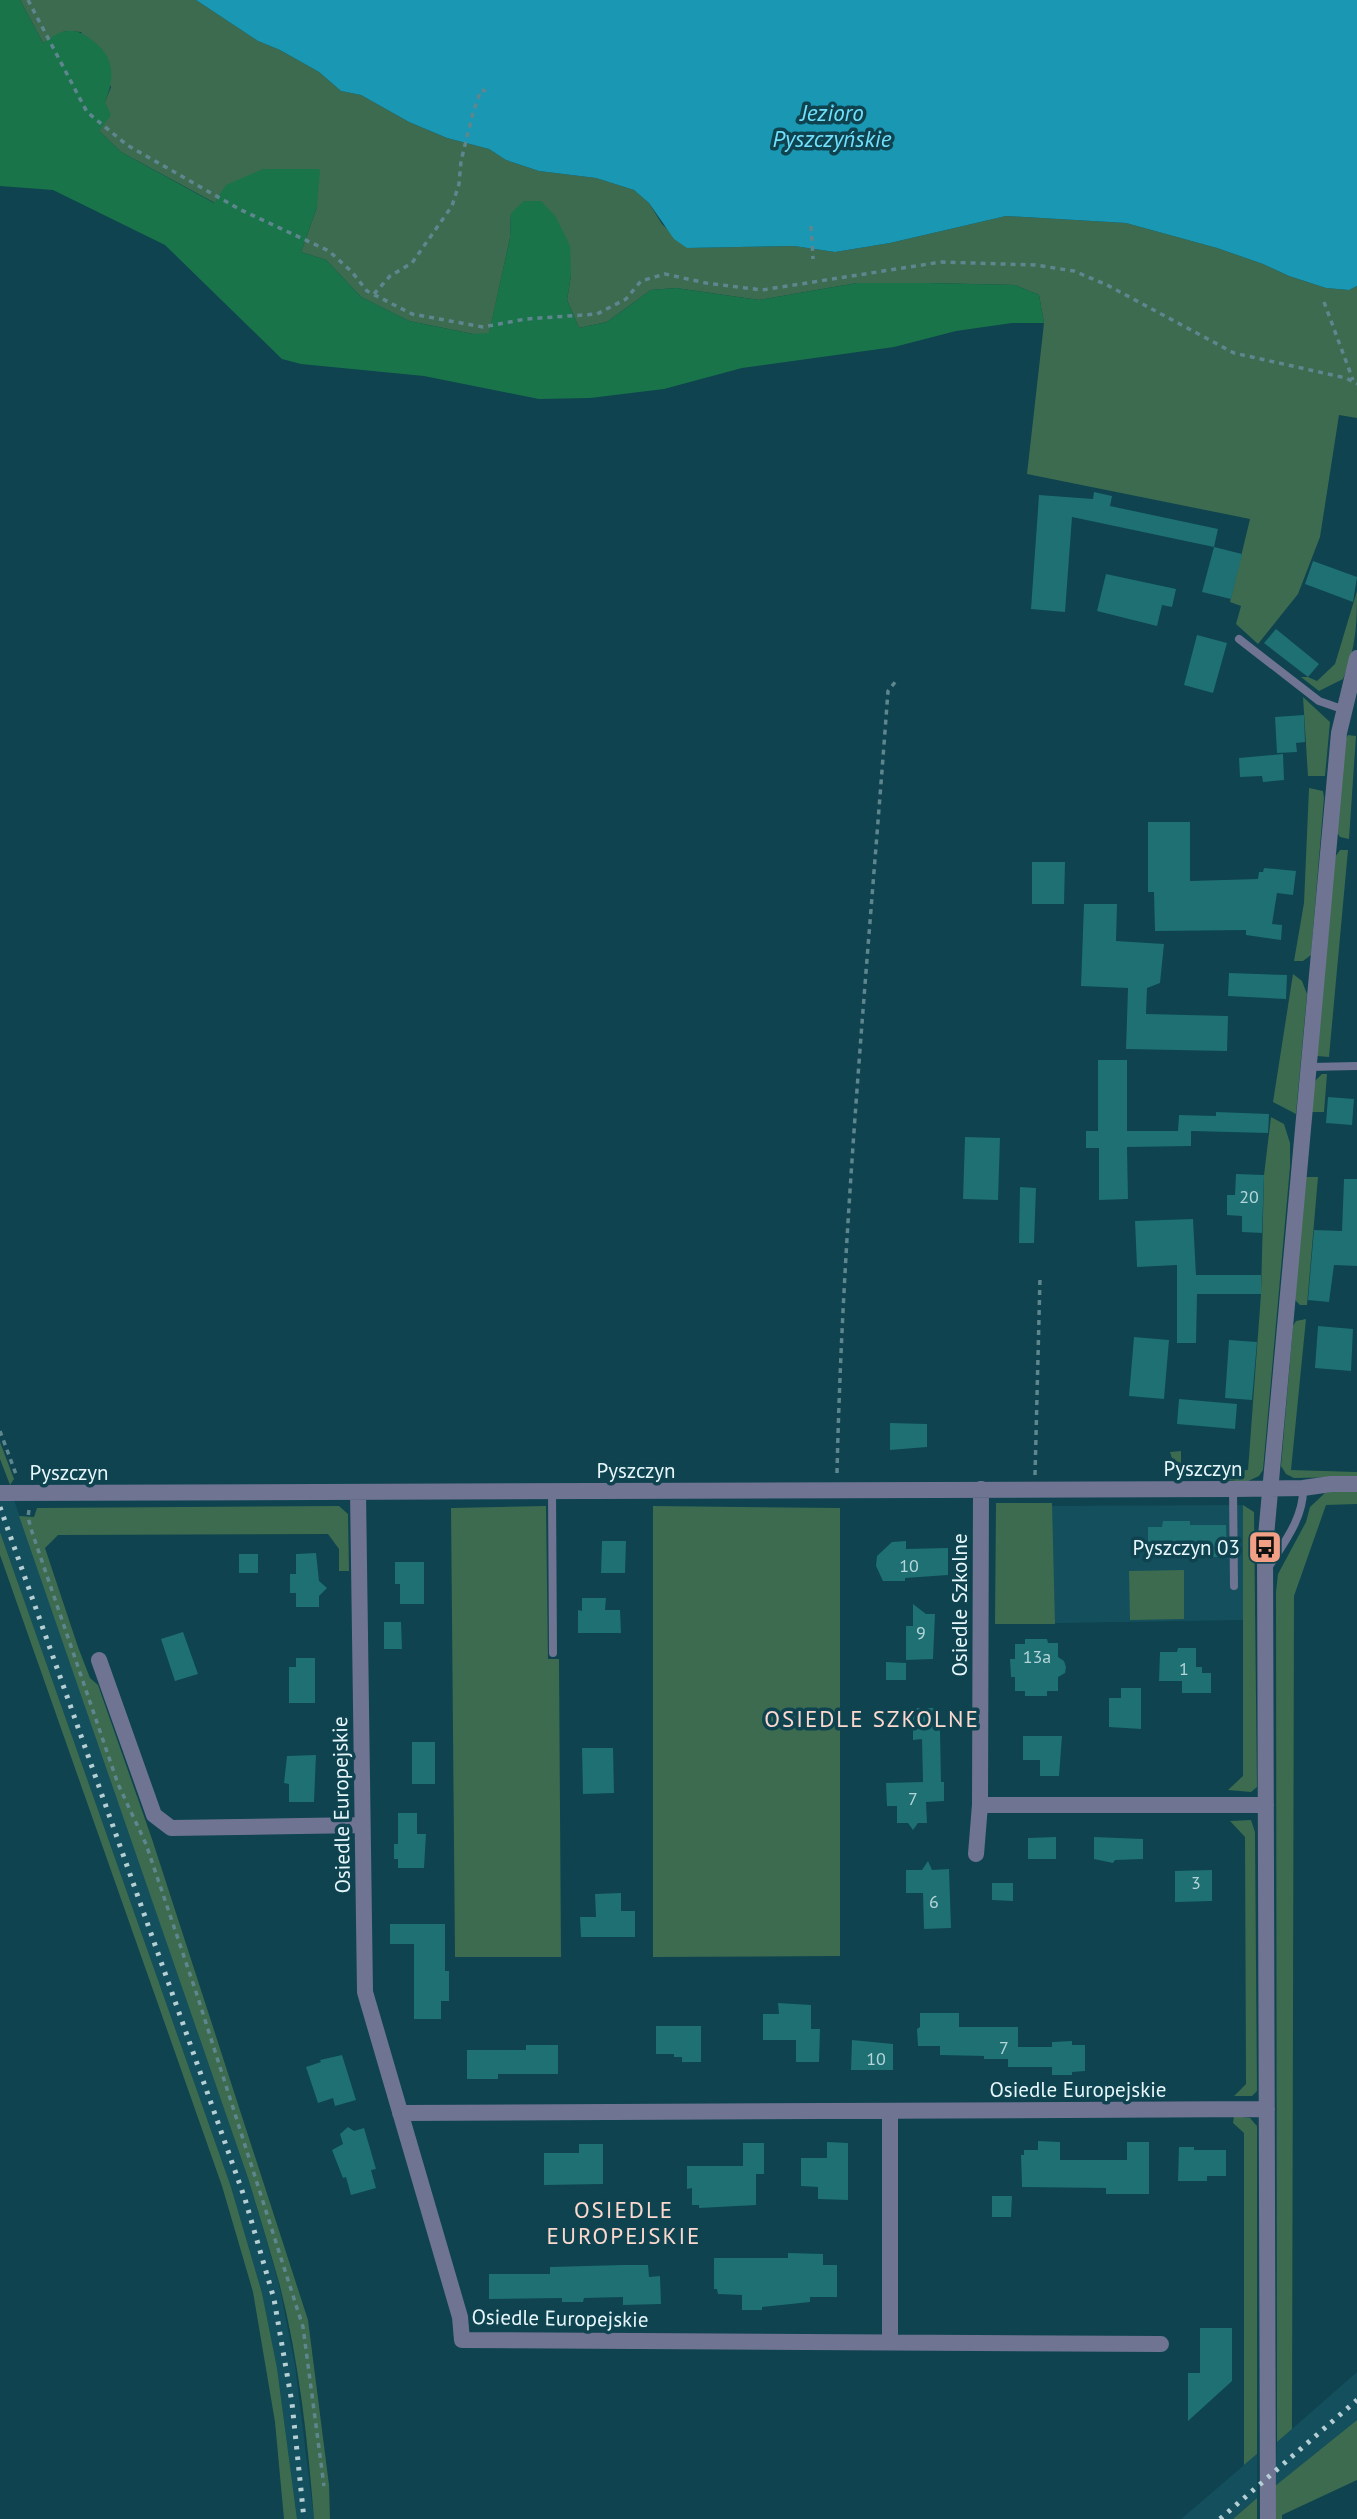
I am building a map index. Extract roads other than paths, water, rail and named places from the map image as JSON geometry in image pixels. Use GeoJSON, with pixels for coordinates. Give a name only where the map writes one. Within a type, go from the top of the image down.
{"type":"FeatureCollection","features":[{"type":"Feature","properties":{"kind":"street"},"geometry":{"type":"LineString","coordinates":[[1268,2519],[1265,1548],[1336,758],[1357,658]]}},
{"type":"Feature","properties":{"kind":"street","name":"Pyszczyn"},"geometry":{"type":"LineString","coordinates":[[0,1493],[1271,1489],[1357,1484]]}},
{"type":"Feature","properties":{"kind":"street","name":"Osiedle Szkolne"},"geometry":{"type":"LineString","coordinates":[[976,1854],[980,1805],[981,1489]]}},
{"type":"Feature","properties":{"kind":"street","name":"Osiedle Europejskie"},"geometry":{"type":"LineString","coordinates":[[358,1492],[365,1992],[460,2317],[462,2340],[1160,2344]]}},
{"type":"Feature","properties":{"kind":"street"},"geometry":{"type":"LineString","coordinates":[[99,1660],[154,1815],[171,1828],[362,1825]]}},
{"type":"Feature","properties":{"kind":"street"},"geometry":{"type":"LineString","coordinates":[[980,1805],[1266,1805]]}},
{"type":"Feature","properties":{"kind":"street","name":"Osiedle Europejskie"},"geometry":{"type":"LineString","coordinates":[[400,2113],[1267,2109]]}},
{"type":"Feature","properties":{"kind":"street"},"geometry":{"type":"LineString","coordinates":[[890,2112],[890,2342]]}},
{"type":"Feature","properties":{"kind":"lane"},"geometry":{"type":"LineString","coordinates":[[1239,639],[1320,701],[1345,710]]}},
{"type":"Feature","properties":{"kind":"lane"},"geometry":{"type":"LineString","coordinates":[[1309,1067],[1357,1066]]}},
{"type":"Feature","properties":{"kind":"lane"},"geometry":{"type":"LineString","coordinates":[[1265,1574],[1296,1520],[1304,1499],[1303,1488]]}},
{"type":"Feature","properties":{"kind":"lane"},"geometry":{"type":"LineString","coordinates":[[1233,1489],[1234,1586]]}},
{"type":"Feature","properties":{"kind":"lane"},"geometry":{"type":"LineString","coordinates":[[552,1491],[553,1653]]}},
{"type":"Feature","properties":{"kind":"water","name":"Jezioro Pyszczyńskie"},"geometry":{"type":"Polygon","coordinates":[[[196,0],[1357,0],[1357,286],[1349,290],[1326,288],[1217,248],[1126,223],[1006,216],[890,243],[835,252],[794,246],[687,248],[674,239],[649,203],[634,190],[596,178],[539,171],[506,160],[489,149],[447,138],[409,122],[361,95],[341,91],[319,72],[258,41],[196,0]]]}},
{"type":"Feature","properties":{"kind":"railway"},"geometry":{"type":"LineString","coordinates":[[0,1507],[245,2199],[274,2299],[292,2403],[304,2519]]}},
{"type":"Feature","properties":{"kind":"railway"},"geometry":{"type":"LineString","coordinates":[[1220,2519],[1357,2400]]}},
{"type":"Feature","properties":{"kind":"place","name":"Pyszczyn 03"},"geometry":{"type":"Point","coordinates":[1265,1547]}},
{"type":"Feature","properties":{"kind":"district","name":"OSIEDLE SZKOLNE"},"geometry":{"type":"Point","coordinates":[872,1718]}},
{"type":"Feature","properties":{"kind":"district","name":"OSIEDLE EUROPEJSKIE"},"geometry":{"type":"Point","coordinates":[624,2222]}}]}
